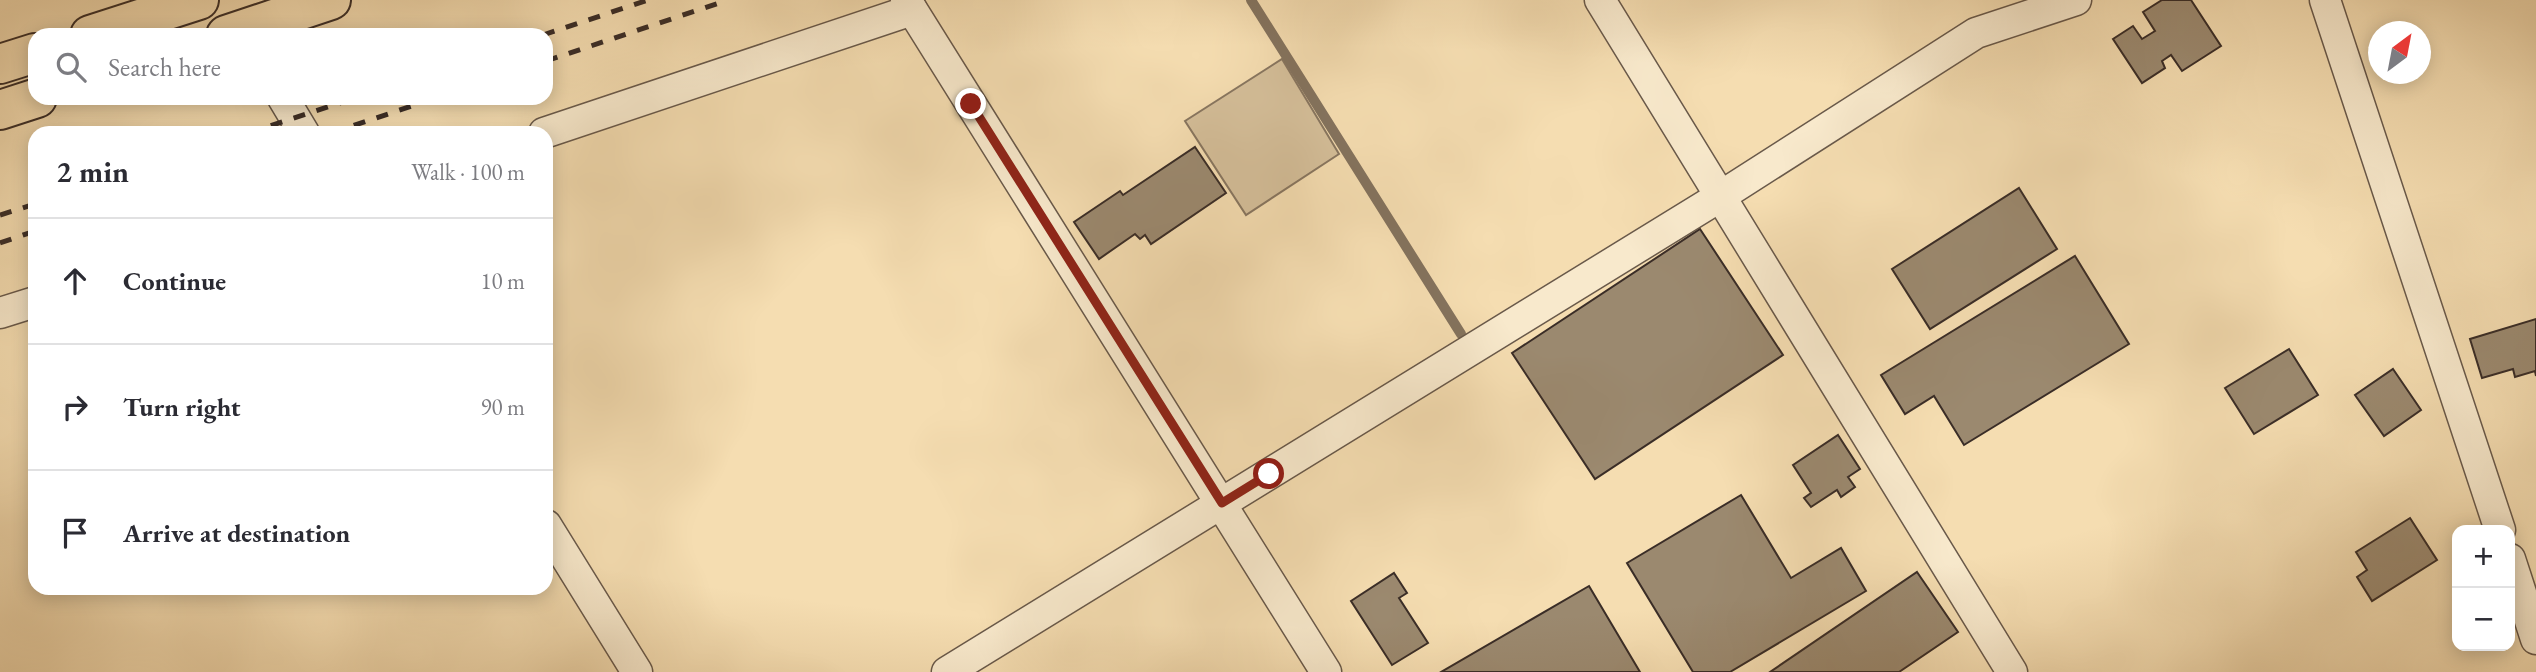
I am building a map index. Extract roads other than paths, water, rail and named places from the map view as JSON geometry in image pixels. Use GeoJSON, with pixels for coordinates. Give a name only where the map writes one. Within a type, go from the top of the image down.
{"type":"FeatureCollection","features":[{"type":"Feature","properties":{"kind":"highway"},"geometry":{"type":"LineString","coordinates":[[112,28],[199,0]]}},
{"type":"Feature","properties":{"kind":"highway"},"geometry":{"type":"LineString","coordinates":[[251,28],[331,0]]}},
{"type":"Feature","properties":{"kind":"highway"},"geometry":{"type":"LineString","coordinates":[[0,64],[28,55]]}},
{"type":"Feature","properties":{"kind":"highway"},"geometry":{"type":"LineString","coordinates":[[0,110],[28,101]]}},
{"type":"Feature","properties":{"kind":"street"},"geometry":{"type":"LineString","coordinates":[[1600,0],[2012,672]]}},
{"type":"Feature","properties":{"kind":"street"},"geometry":{"type":"LineString","coordinates":[[947,672],[1721,196],[1976,33],[2076,0]]}},
{"type":"Feature","properties":{"kind":"street"},"geometry":{"type":"LineString","coordinates":[[2325,0],[2498,525]]}},
{"type":"Feature","properties":{"kind":"street"},"geometry":{"type":"LineString","coordinates":[[553,130],[909,5],[1326,672]]}},
{"type":"Feature","properties":{"kind":"street"},"geometry":{"type":"LineString","coordinates":[[287,105],[300,126]]}},
{"type":"Feature","properties":{"kind":"street"},"geometry":{"type":"LineString","coordinates":[[0,313],[28,304]]}},
{"type":"Feature","properties":{"kind":"street"},"geometry":{"type":"LineString","coordinates":[[553,536],[637,672]]}},
{"type":"Feature","properties":{"kind":"street"},"geometry":{"type":"LineString","coordinates":[[2515,574],[2536,639]]}},
{"type":"Feature","properties":{"kind":"waterway"},"geometry":{"type":"LineString","coordinates":[[1251,0],[1461,334]]}},
{"type":"Feature","properties":{"kind":"railway"},"geometry":{"type":"LineString","coordinates":[[553,32],[648,0]]}},
{"type":"Feature","properties":{"kind":"railway"},"geometry":{"type":"LineString","coordinates":[[553,59],[728,0]]}},
{"type":"Feature","properties":{"kind":"railway"},"geometry":{"type":"LineString","coordinates":[[269,126],[334,105]]}},
{"type":"Feature","properties":{"kind":"railway"},"geometry":{"type":"LineString","coordinates":[[352,126],[415,105]]}},
{"type":"Feature","properties":{"kind":"railway"},"geometry":{"type":"LineString","coordinates":[[0,215],[28,206]]}},
{"type":"Feature","properties":{"kind":"railway"},"geometry":{"type":"LineString","coordinates":[[0,243],[28,233]]}}]}
